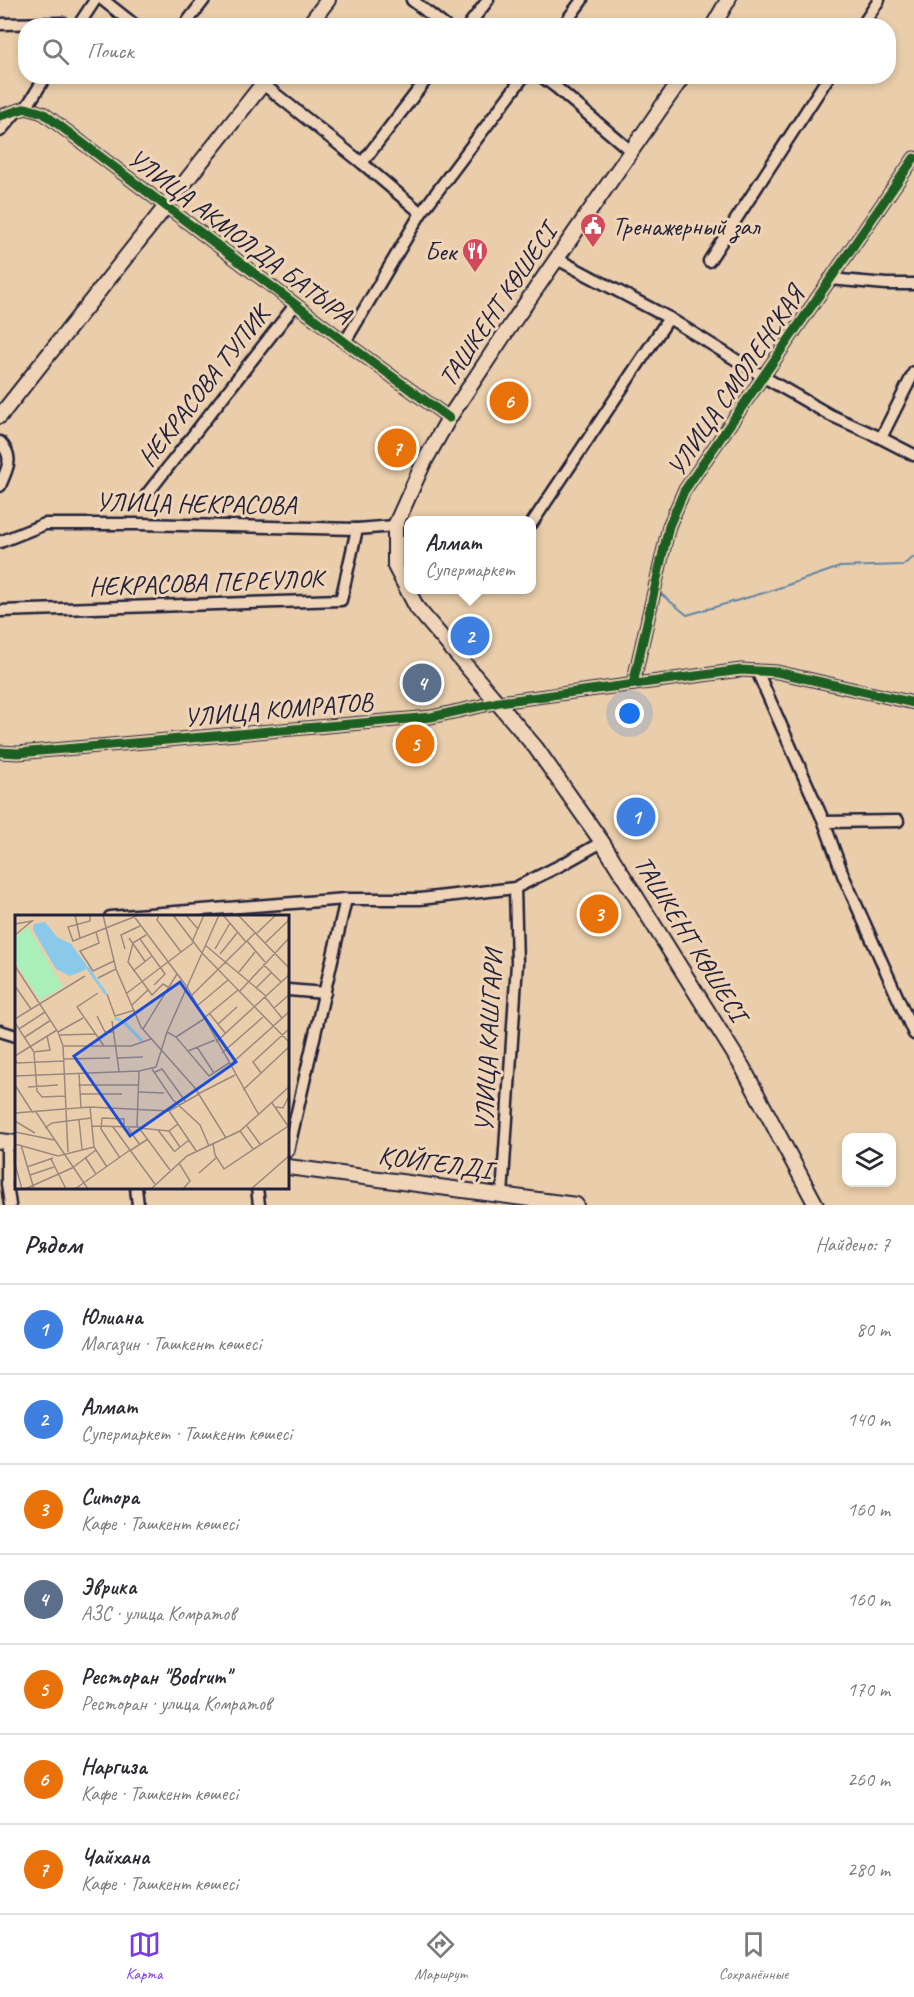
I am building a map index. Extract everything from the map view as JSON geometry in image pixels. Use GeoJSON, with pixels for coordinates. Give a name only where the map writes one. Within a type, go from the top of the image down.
{"type":"FeatureCollection","features":[{"type":"Feature","properties":{"kind":"main road"},"geometry":{"type":"LineString","coordinates":[[314,18],[328,0]]}},
{"type":"Feature","properties":{"kind":"main road"},"geometry":{"type":"LineString","coordinates":[[718,18],[728,0]]}},
{"type":"Feature","properties":{"kind":"main road"},"geometry":{"type":"LineString","coordinates":[[0,416],[168,207],[263,84]]}},
{"type":"Feature","properties":{"kind":"main road","name":"ТАШКЕНТ КӨШЕСІ"},"geometry":{"type":"LineString","coordinates":[[404,583],[395,566],[395,526],[423,464],[449,418],[677,84]]}},
{"type":"Feature","properties":{"kind":"main road","name":"ТАШКЕНТ КӨШЕСІ"},"geometry":{"type":"LineString","coordinates":[[410,594],[417,608],[536,748],[602,842],[743,1068],[816,1205]]}},
{"type":"Feature","properties":{"kind":"main road","name":"ҚОЙГЕЛДІ"},"geometry":{"type":"LineString","coordinates":[[290,1167],[507,1199],[576,1205]]}},
{"type":"Feature","properties":{"kind":"street"},"geometry":{"type":"LineString","coordinates":[[83,18],[95,0]]}},
{"type":"Feature","properties":{"kind":"street"},"geometry":{"type":"LineString","coordinates":[[103,0],[126,18]]}},
{"type":"Feature","properties":{"kind":"street"},"geometry":{"type":"LineString","coordinates":[[190,18],[204,0]]}},
{"type":"Feature","properties":{"kind":"street"},"geometry":{"type":"LineString","coordinates":[[412,0],[435,18]]}},
{"type":"Feature","properties":{"kind":"street"},"geometry":{"type":"LineString","coordinates":[[474,18],[488,0]]}},
{"type":"Feature","properties":{"kind":"street"},"geometry":{"type":"LineString","coordinates":[[569,18],[582,0]]}},
{"type":"Feature","properties":{"kind":"street"},"geometry":{"type":"LineString","coordinates":[[867,18],[879,0]]}},
{"type":"Feature","properties":{"kind":"street"},"geometry":{"type":"LineString","coordinates":[[0,24],[18,24]]}},
{"type":"Feature","properties":{"kind":"street"},"geometry":{"type":"LineString","coordinates":[[0,131],[21,110],[40,84]]}},
{"type":"Feature","properties":{"kind":"street"},"geometry":{"type":"LineString","coordinates":[[271,84],[421,213]]}},
{"type":"Feature","properties":{"kind":"street"},"geometry":{"type":"LineString","coordinates":[[362,163],[423,84]]}},
{"type":"Feature","properties":{"kind":"street"},"geometry":{"type":"LineString","coordinates":[[345,342],[421,213],[518,84]]}},
{"type":"Feature","properties":{"kind":"street"},"geometry":{"type":"LineString","coordinates":[[552,84],[632,152]]}},
{"type":"Feature","properties":{"kind":"street"},"geometry":{"type":"LineString","coordinates":[[709,261],[824,84]]}},
{"type":"Feature","properties":{"kind":"street"},"geometry":{"type":"LineString","coordinates":[[0,116],[21,110]]}},
{"type":"Feature","properties":{"kind":"street","name":"УЛИЦА АКМОЛДА БАТЫРА"},"geometry":{"type":"LineString","coordinates":[[21,110],[43,113],[295,305],[449,418]]}},
{"type":"Feature","properties":{"kind":"street","name":"УЛИЦА СМОЛЕНСКАЯ"},"geometry":{"type":"LineString","coordinates":[[633,684],[669,526],[684,491],[914,159]]}},
{"type":"Feature","properties":{"kind":"street"},"geometry":{"type":"LineString","coordinates":[[557,258],[669,318],[830,416],[914,455]]}},
{"type":"Feature","properties":{"kind":"street"},"geometry":{"type":"LineString","coordinates":[[830,279],[914,284]]}},
{"type":"Feature","properties":{"kind":"street","name":"НЕКРАСОВА ТУПИК"},"geometry":{"type":"LineString","coordinates":[[147,494],[295,305]]}},
{"type":"Feature","properties":{"kind":"street"},"geometry":{"type":"LineString","coordinates":[[536,517],[669,318]]}},
{"type":"Feature","properties":{"kind":"street"},"geometry":{"type":"LineString","coordinates":[[881,438],[914,372]]}},
{"type":"Feature","properties":{"kind":"street"},"geometry":{"type":"LineString","coordinates":[[0,442],[8,452],[9,464],[0,486]]}},
{"type":"Feature","properties":{"kind":"street","name":"УЛИЦА НЕКРАСОВА"},"geometry":{"type":"LineString","coordinates":[[0,542],[45,524],[357,529],[395,526]]}},
{"type":"Feature","properties":{"kind":"street","name":"НЕКРАСОВА ПЕРЕУЛОК"},"geometry":{"type":"LineString","coordinates":[[0,611],[341,600],[357,529]]}},
{"type":"Feature","properties":{"kind":"street","name":"УЛИЦА КОМРАТОВ"},"geometry":{"type":"LineString","coordinates":[[0,752],[18,753],[431,717],[499,702],[741,670],[777,672],[914,703]]}},
{"type":"Feature","properties":{"kind":"street"},"geometry":{"type":"LineString","coordinates":[[757,672],[824,822],[843,875],[914,1034]]}},
{"type":"Feature","properties":{"kind":"street"},"geometry":{"type":"LineString","coordinates":[[824,822],[898,821]]}},
{"type":"Feature","properties":{"kind":"street"},"geometry":{"type":"LineString","coordinates":[[136,915],[346,899],[420,899],[515,888],[602,842]]}},
{"type":"Feature","properties":{"kind":"street","name":"УЛИЦА КАШГАРИ"},"geometry":{"type":"LineString","coordinates":[[507,1199],[517,963],[515,888]]}},
{"type":"Feature","properties":{"kind":"street"},"geometry":{"type":"LineString","coordinates":[[290,1142],[346,899]]}},
{"type":"Feature","properties":{"kind":"street"},"geometry":{"type":"LineString","coordinates":[[290,990],[325,993]]}},
{"type":"Feature","properties":{"kind":"street"},"geometry":{"type":"LineString","coordinates":[[0,1031],[15,1036]]}},
{"type":"Feature","properties":{"kind":"street"},"geometry":{"type":"LineString","coordinates":[[8,1142],[7,1184],[10,1205]]}},
{"type":"Feature","properties":{"kind":"street"},"geometry":{"type":"LineString","coordinates":[[136,1190],[138,1205]]}},
{"type":"Feature","properties":{"kind":"street"},"geometry":{"type":"LineString","coordinates":[[257,1190],[259,1205]]}},
{"type":"Feature","properties":{"kind":"waterway"},"geometry":{"type":"LineString","coordinates":[[661,594],[687,615],[767,592],[840,567],[903,565],[914,557]]}},
{"type":"Feature","properties":{"kind":"cycle path"},"geometry":{"type":"LineString","coordinates":[[0,116],[26,108],[43,113],[449,418]]}},
{"type":"Feature","properties":{"kind":"cycle path"},"geometry":{"type":"LineString","coordinates":[[633,684],[669,526],[684,491],[914,158]]}},
{"type":"Feature","properties":{"kind":"cycle path"},"geometry":{"type":"LineString","coordinates":[[0,752],[18,753],[431,717],[499,702],[741,670],[777,672],[914,703]]}},
{"type":"Feature","properties":{"kind":"place","name":"Тренажерный зал"},"geometry":{"type":"Point","coordinates":[593,249]}},
{"type":"Feature","properties":{"kind":"place","name":"Бек"},"geometry":{"type":"Point","coordinates":[475,274]}},
{"type":"Feature","properties":{"kind":"place","name":"Наргиза"},"geometry":{"type":"Point","coordinates":[509,401]}},
{"type":"Feature","properties":{"kind":"place","name":"Чайхана"},"geometry":{"type":"Point","coordinates":[397,448]}},
{"type":"Feature","properties":{"kind":"place","name":"Алмат"},"geometry":{"type":"Point","coordinates":[470,636]}},
{"type":"Feature","properties":{"kind":"place","name":"Эврика"},"geometry":{"type":"Point","coordinates":[422,683]}},
{"type":"Feature","properties":{"kind":"place","name":"Ресторан \"Bodrum\""},"geometry":{"type":"Point","coordinates":[415,744]}},
{"type":"Feature","properties":{"kind":"place","name":"Юлиана"},"geometry":{"type":"Point","coordinates":[636,817]}},
{"type":"Feature","properties":{"kind":"place","name":"Ситора"},"geometry":{"type":"Point","coordinates":[599,914]}}]}
